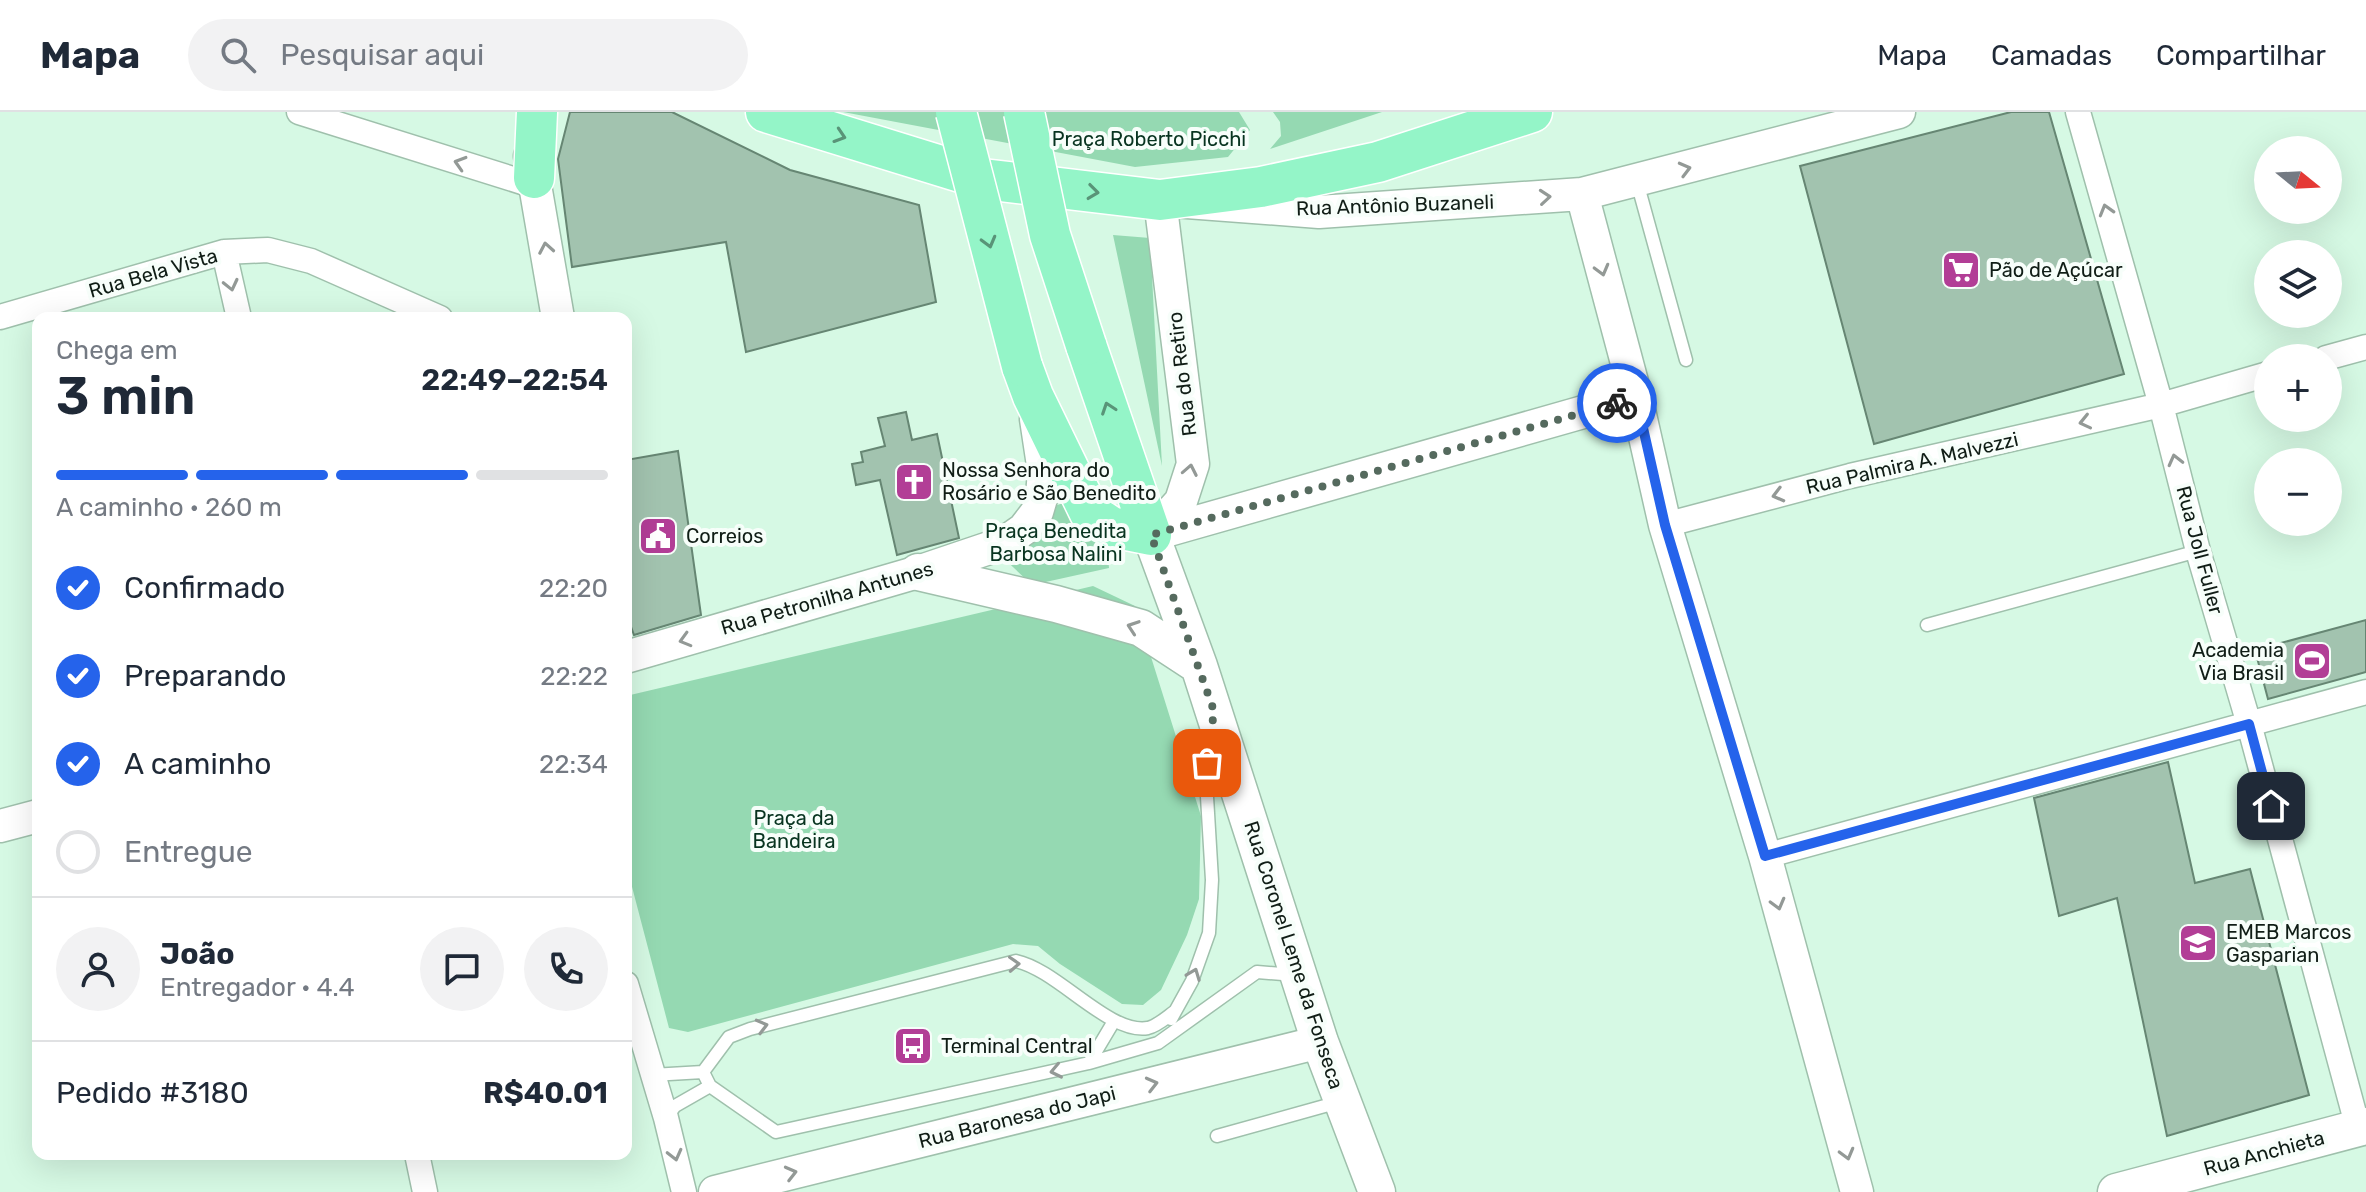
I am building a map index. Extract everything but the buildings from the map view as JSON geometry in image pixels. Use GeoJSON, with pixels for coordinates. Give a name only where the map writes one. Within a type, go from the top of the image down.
{"type":"FeatureCollection","features":[{"type":"Feature","properties":{"kind":"main road"},"geometry":{"type":"LineString","coordinates":[[534,182],[537,112]]}},
{"type":"Feature","properties":{"kind":"main road"},"geometry":{"type":"LineString","coordinates":[[766,112],[983,179],[1160,200],[1261,187],[1378,162],[1532,112]]}},
{"type":"Feature","properties":{"kind":"main road"},"geometry":{"type":"LineString","coordinates":[[956,112],[1028,381],[1090,513],[1111,527],[1151,535]]}},
{"type":"Feature","properties":{"kind":"main road"},"geometry":{"type":"LineString","coordinates":[[1024,112],[1050,235],[1151,535]]}},
{"type":"Feature","properties":{"kind":"main road"},"geometry":{"type":"LineString","coordinates":[[1378,162],[1476,112]]}},
{"type":"Feature","properties":{"kind":"main road","name":"Rua Coronel Leme da Fonseca"},"geometry":{"type":"LineString","coordinates":[[1151,535],[1199,666],[1320,1042],[1377,1192]]}},
{"type":"Feature","properties":{"kind":"main road"},"geometry":{"type":"LineString","coordinates":[[918,572],[1056,604],[1141,628],[1199,666]]}},
{"type":"Feature","properties":{"kind":"main road","name":"Rua Anchieta"},"geometry":{"type":"LineString","coordinates":[[2116,1192],[2362,1127]]}},
{"type":"Feature","properties":{"kind":"street"},"geometry":{"type":"LineString","coordinates":[[299,112],[534,182]]}},
{"type":"Feature","properties":{"kind":"street"},"geometry":{"type":"LineString","coordinates":[[523,112],[557,312]]}},
{"type":"Feature","properties":{"kind":"street","name":"Rua Antônio Buzaneli"},"geometry":{"type":"LineString","coordinates":[[1160,200],[1319,212],[1582,194],[1899,112]]}},
{"type":"Feature","properties":{"kind":"street","name":"Rua Joll Fuller"},"geometry":{"type":"LineString","coordinates":[[2078,112],[2161,405],[2198,551],[2362,1127]]}},
{"type":"Feature","properties":{"kind":"street"},"geometry":{"type":"LineString","coordinates":[[1582,194],[1636,397],[1665,525],[1765,856],[1857,1192]]}},
{"type":"Feature","properties":{"kind":"street","name":"Rua do Retiro"},"geometry":{"type":"LineString","coordinates":[[1151,535],[1181,501],[1193,464],[1160,200]]}},
{"type":"Feature","properties":{"kind":"street","name":"Rua Bela Vista"},"geometry":{"type":"LineString","coordinates":[[0,317],[224,252],[268,250],[311,261],[426,312]]}},
{"type":"Feature","properties":{"kind":"street"},"geometry":{"type":"LineString","coordinates":[[224,252],[238,312]]}},
{"type":"Feature","properties":{"kind":"street"},"geometry":{"type":"LineString","coordinates":[[2342,354],[2366,347]]}},
{"type":"Feature","properties":{"kind":"street","name":"Rua Palmira A. Malvezzi"},"geometry":{"type":"LineString","coordinates":[[1665,525],[1838,479],[2161,405],[2254,378]]}},
{"type":"Feature","properties":{"kind":"street","name":"Rua Petronilha Antunes"},"geometry":{"type":"LineString","coordinates":[[632,655],[918,572],[1004,543],[1024,529],[1037,512],[1042,495],[1044,472],[1028,381]]}},
{"type":"Feature","properties":{"kind":"street"},"geometry":{"type":"LineString","coordinates":[[1151,535],[1636,397]]}},
{"type":"Feature","properties":{"kind":"street"},"geometry":{"type":"LineString","coordinates":[[1765,856],[2366,692]]}},
{"type":"Feature","properties":{"kind":"street"},"geometry":{"type":"LineString","coordinates":[[0,826],[32,818]]}},
{"type":"Feature","properties":{"kind":"street"},"geometry":{"type":"LineString","coordinates":[[632,1005],[666,1118],[684,1192]]}},
{"type":"Feature","properties":{"kind":"street","name":"Rua Baronesa do Japi"},"geometry":{"type":"LineString","coordinates":[[715,1192],[1320,1042]]}},
{"type":"Feature","properties":{"kind":"street"},"geometry":{"type":"LineString","coordinates":[[418,1160],[425,1192]]}},
{"type":"Feature","properties":{"kind":"lane"},"geometry":{"type":"LineString","coordinates":[[1637,181],[1686,360]]}},
{"type":"Feature","properties":{"kind":"lane"},"geometry":{"type":"LineString","coordinates":[[1927,625],[2198,551]]}},
{"type":"Feature","properties":{"kind":"lane"},"geometry":{"type":"LineString","coordinates":[[1158,1043],[1192,981],[1209,933],[1212,880],[1206,780],[1214,711]]}},
{"type":"Feature","properties":{"kind":"lane"},"geometry":{"type":"LineString","coordinates":[[703,1072],[729,1037],[750,1029],[1016,961],[1037,967],[1114,1021],[1130,1028],[1150,1028],[1174,1012]]}},
{"type":"Feature","properties":{"kind":"lane"},"geometry":{"type":"LineString","coordinates":[[703,1072],[710,1086],[776,1132],[1089,1063],[1158,1043],[1257,972],[1299,975]]}},
{"type":"Feature","properties":{"kind":"lane"},"geometry":{"type":"LineString","coordinates":[[1089,1063],[1114,1021]]}},
{"type":"Feature","properties":{"kind":"lane"},"geometry":{"type":"LineString","coordinates":[[652,1075],[703,1072]]}},
{"type":"Feature","properties":{"kind":"lane"},"geometry":{"type":"LineString","coordinates":[[666,1118],[675,1106],[710,1086]]}},
{"type":"Feature","properties":{"kind":"lane"},"geometry":{"type":"LineString","coordinates":[[1217,1136],[1342,1101]]}},
{"type":"Feature","properties":{"kind":"green space","name":"Praça Roberto Picchi"},"geometry":{"type":"Polygon","coordinates":[[[843,112],[1239,112],[1250,130],[1228,157],[1135,167],[843,112]]]}},
{"type":"Feature","properties":{"kind":"green space"},"geometry":{"type":"Polygon","coordinates":[[[1273,112],[1382,112],[1270,149],[1281,136],[1280,122],[1273,112]]]}},
{"type":"Feature","properties":{"kind":"green space"},"geometry":{"type":"Polygon","coordinates":[[[1113,235],[1150,238],[1162,466],[1113,235]]]}},
{"type":"Feature","properties":{"kind":"green space","name":"Praça Benedita Barbosa Nalini"},"geometry":{"type":"Polygon","coordinates":[[[1063,503],[1106,537],[1109,568],[1032,585],[978,534],[1063,503]]]}},
{"type":"Feature","properties":{"kind":"green space","name":"Praça da Bandeira"},"geometry":{"type":"Polygon","coordinates":[[[1093,586],[1135,606],[1201,816],[1199,899],[1187,935],[1161,990],[1143,1005],[1122,1004],[1038,946],[1013,944],[688,1032],[669,1028],[632,887],[632,695],[1093,586]]]}},
{"type":"Feature","properties":{"kind":"way so far"},"geometry":{"type":"LineString","coordinates":[[1207,763],[1214,711],[1151,535],[1617,403]]}},
{"type":"Feature","properties":{"kind":"place","name":"Pão de Açúcar"},"geometry":{"type":"Point","coordinates":[1961,270]}},
{"type":"Feature","properties":{"kind":"place","name":"Nossa Senhora do Rosário e São Benedito"},"geometry":{"type":"Point","coordinates":[914,482]}},
{"type":"Feature","properties":{"kind":"place","name":"Correios"},"geometry":{"type":"Point","coordinates":[658,536]}},
{"type":"Feature","properties":{"kind":"place","name":"Academia Via Brasil"},"geometry":{"type":"Point","coordinates":[2312,661]}},
{"type":"Feature","properties":{"kind":"place","name":"EMEB Marcos Gasparian"},"geometry":{"type":"Point","coordinates":[2198,943]}},
{"type":"Feature","properties":{"kind":"place","name":"Terminal Central"},"geometry":{"type":"Point","coordinates":[913,1046]}},
{"type":"Feature","properties":{"kind":"route"},"geometry":{"type":"LineString","coordinates":[[1617,403],[1636,397],[1665,525],[1765,856],[2249,724],[2271,806]]}}]}
